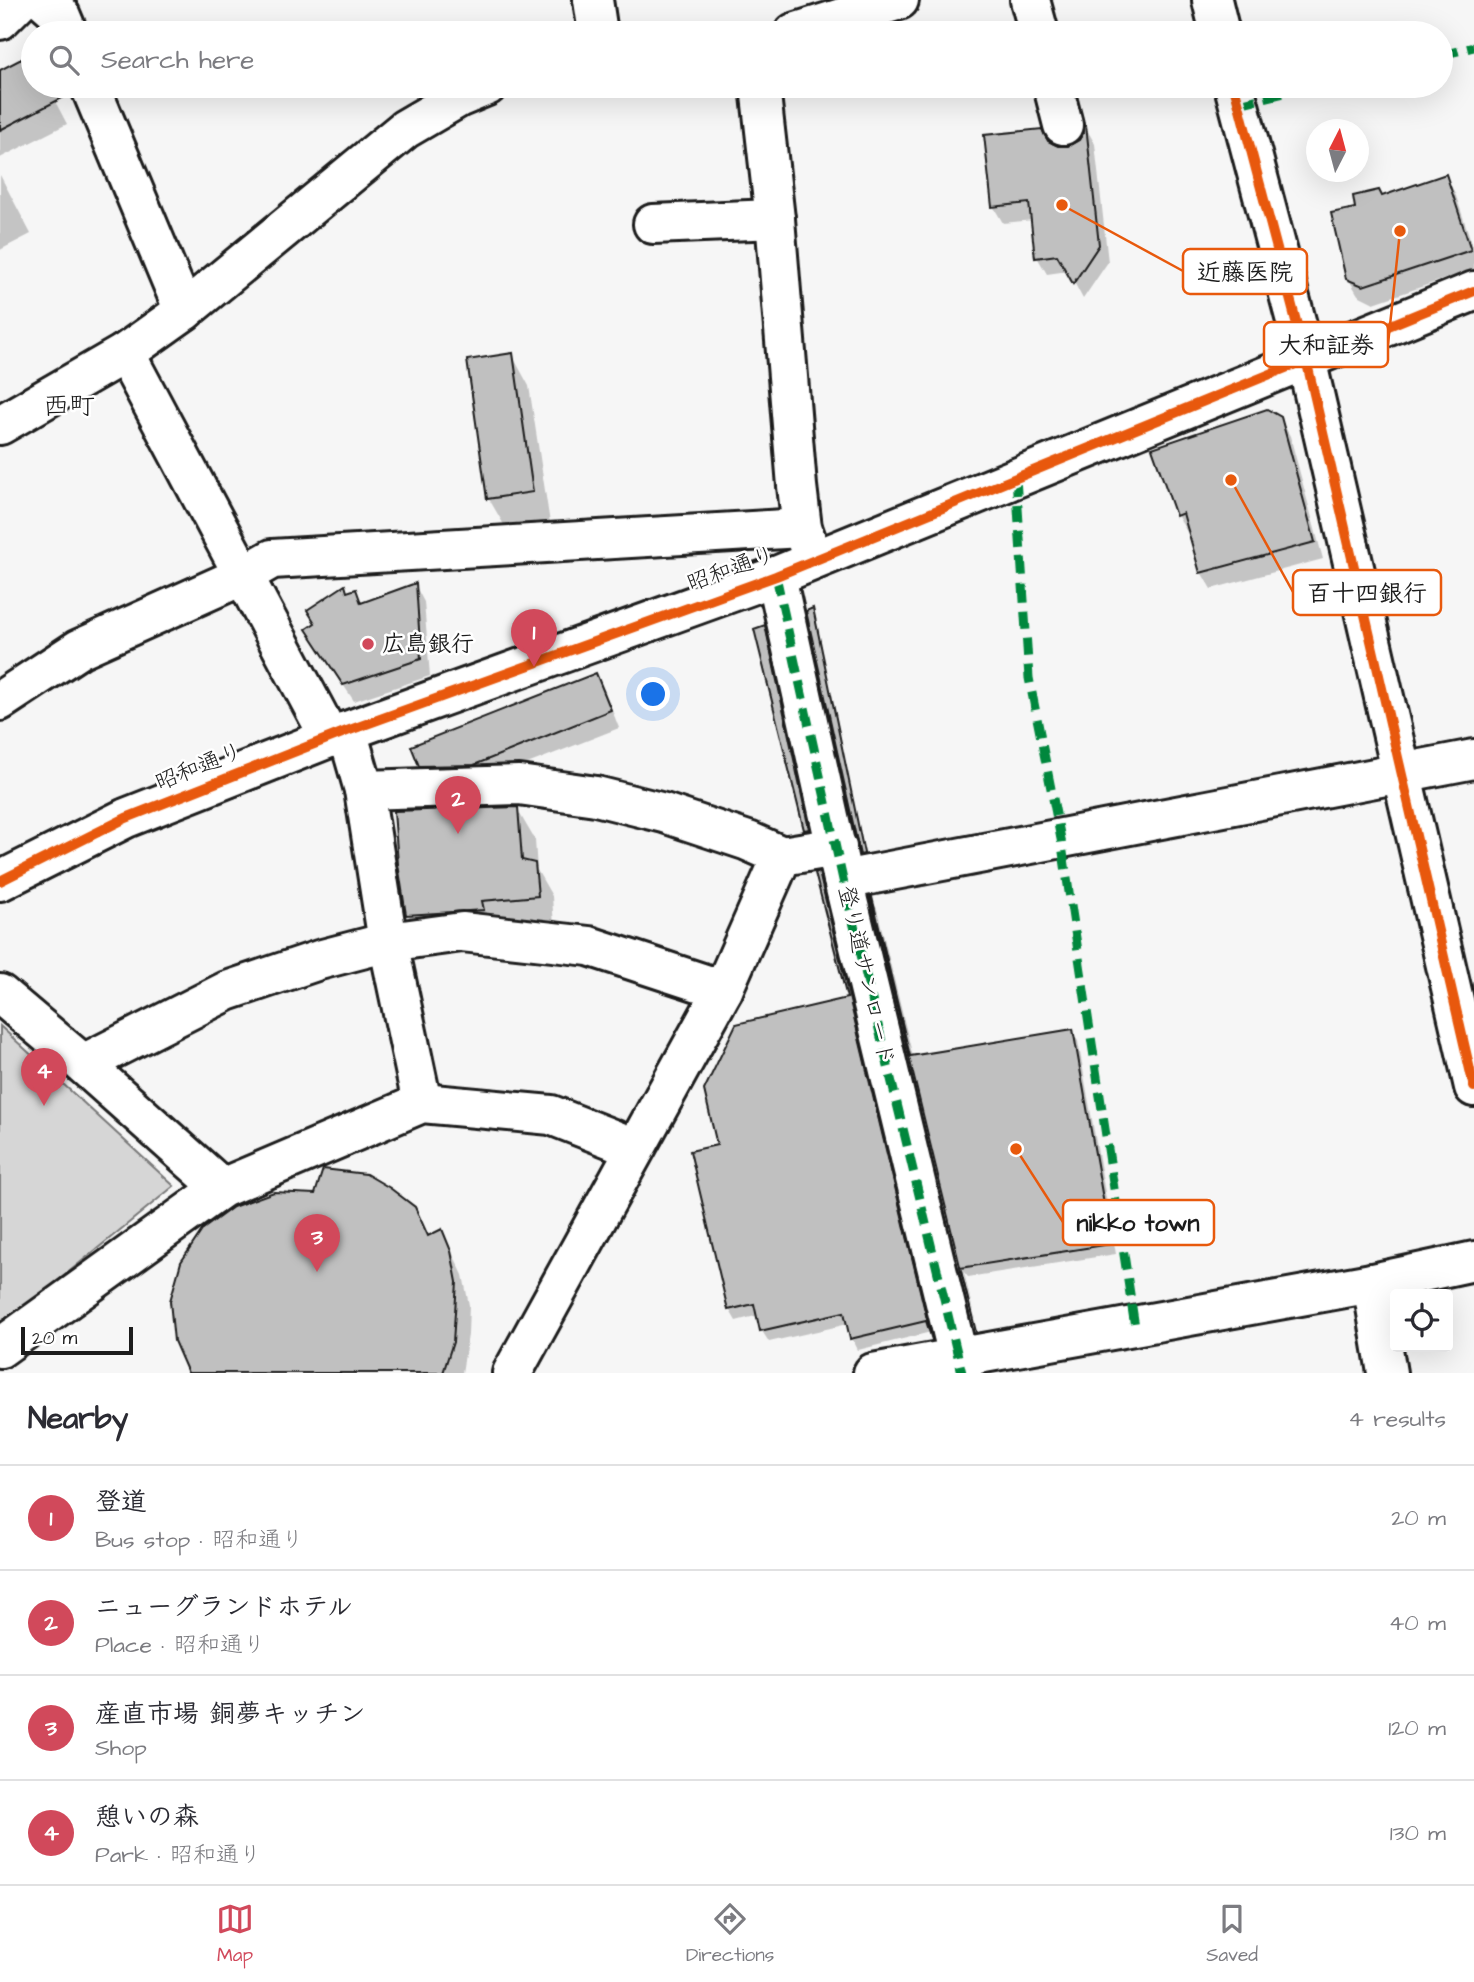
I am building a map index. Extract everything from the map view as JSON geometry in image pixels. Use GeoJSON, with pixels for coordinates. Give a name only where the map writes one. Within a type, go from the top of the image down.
{"type":"FeatureCollection","features":[{"type":"Feature","properties":{"kind":"street"},"geometry":{"type":"LineString","coordinates":[[0,19],[20,0]]}},
{"type":"Feature","properties":{"kind":"street"},"geometry":{"type":"LineString","coordinates":[[44,0],[60,14],[63,21]]}},
{"type":"Feature","properties":{"kind":"street"},"geometry":{"type":"LineString","coordinates":[[593,0],[596,21]]}},
{"type":"Feature","properties":{"kind":"street"},"geometry":{"type":"LineString","coordinates":[[832,21],[899,0]]}},
{"type":"Feature","properties":{"kind":"street"},"geometry":{"type":"LineString","coordinates":[[1030,0],[1036,21]]}},
{"type":"Feature","properties":{"kind":"street"},"geometry":{"type":"LineString","coordinates":[[1212,0],[1217,21]]}},
{"type":"Feature","properties":{"kind":"street"},"geometry":{"type":"LineString","coordinates":[[94,98],[184,311]]}},
{"type":"Feature","properties":{"kind":"street"},"geometry":{"type":"LineString","coordinates":[[0,425],[125,353],[184,311],[404,129],[458,98]]}},
{"type":"Feature","properties":{"kind":"street"},"geometry":{"type":"LineString","coordinates":[[0,701],[79,649],[244,575],[272,559],[808,544],[797,486],[775,219],[761,98]]}},
{"type":"Feature","properties":{"kind":"street"},"geometry":{"type":"LineString","coordinates":[[1056,98],[1063,125]]}},
{"type":"Feature","properties":{"kind":"street"},"geometry":{"type":"LineString","coordinates":[[1237,98],[1306,359],[1474,1087]]}},
{"type":"Feature","properties":{"kind":"street"},"geometry":{"type":"LineString","coordinates":[[653,224],[775,219]]}},
{"type":"Feature","properties":{"kind":"street","name":"昭和通り"},"geometry":{"type":"LineString","coordinates":[[0,881],[126,818],[339,734],[776,576],[808,544],[1306,359],[1474,291]]}},
{"type":"Feature","properties":{"kind":"street"},"geometry":{"type":"LineString","coordinates":[[125,353],[244,575],[339,734],[364,790],[388,942],[422,1103]]}},
{"type":"Feature","properties":{"kind":"street","name":"登り道サンロード"},"geometry":{"type":"LineString","coordinates":[[776,576],[840,864],[960,1366]]}},
{"type":"Feature","properties":{"kind":"street"},"geometry":{"type":"LineString","coordinates":[[364,790],[519,785],[596,796],[664,813],[748,841],[782,856],[840,864],[1403,773],[1474,759]]}},
{"type":"Feature","properties":{"kind":"street"},"geometry":{"type":"LineString","coordinates":[[512,1373],[723,990],[782,856]]}},
{"type":"Feature","properties":{"kind":"street"},"geometry":{"type":"LineString","coordinates":[[83,1064],[227,992],[319,960],[388,942],[462,932],[589,946],[723,990]]}},
{"type":"Feature","properties":{"kind":"street"},"geometry":{"type":"LineString","coordinates":[[0,994],[222,1188]]}},
{"type":"Feature","properties":{"kind":"street"},"geometry":{"type":"LineString","coordinates":[[0,1348],[222,1188],[422,1103],[551,1115],[635,1148]]}},
{"type":"Feature","properties":{"kind":"street"},"geometry":{"type":"LineString","coordinates":[[873,1373],[960,1366],[1474,1261]]}},
{"type":"Feature","properties":{"kind":"street"},"geometry":{"type":"LineString","coordinates":[[1372,1283],[1387,1373]]}},
{"type":"Feature","properties":{"kind":"shaded area"},"geometry":{"type":"Polygon","coordinates":[[[0,1026],[174,1186],[0,1328],[0,1026]]]}},
{"type":"Feature","properties":{"kind":"building"},"geometry":{"type":"Polygon","coordinates":[[[21,59],[21,98],[62,98],[0,130],[0,70],[21,59]]]}},
{"type":"Feature","properties":{"kind":"building"},"geometry":{"type":"Polygon","coordinates":[[[1084,125],[1099,245],[1073,284],[1057,255],[1035,258],[1029,203],[992,207],[984,135],[1042,129],[1048,141],[1058,146],[1068,146],[1079,140],[1084,132],[1084,125]]]}},
{"type":"Feature","properties":{"kind":"building"},"geometry":{"type":"Polygon","coordinates":[[[1446,174],[1471,250],[1363,286],[1346,279],[1331,213],[1355,208],[1353,196],[1379,190],[1382,196],[1446,174]]]}},
{"type":"Feature","properties":{"kind":"building"},"geometry":{"type":"Polygon","coordinates":[[[513,353],[533,492],[487,499],[467,360],[513,353]]]}},
{"type":"Feature","properties":{"kind":"building"},"geometry":{"type":"Polygon","coordinates":[[[1267,409],[1281,417],[1315,542],[1200,573],[1183,513],[1176,516],[1152,448],[1267,409]]]}},
{"type":"Feature","properties":{"kind":"building","name":"広島銀行"},"geometry":{"type":"Polygon","coordinates":[[[416,583],[421,659],[343,685],[306,629],[315,623],[307,610],[345,585],[347,592],[356,589],[361,603],[416,583]]]}},
{"type":"Feature","properties":{"kind":"building"},"geometry":{"type":"Polygon","coordinates":[[[813,608],[864,853],[860,855],[806,611],[813,608]]]}},
{"type":"Feature","properties":{"kind":"building"},"geometry":{"type":"Polygon","coordinates":[[[765,625],[809,829],[804,830],[754,629],[765,625]]]}},
{"type":"Feature","properties":{"kind":"building"},"geometry":{"type":"Polygon","coordinates":[[[596,673],[611,710],[474,765],[419,766],[411,746],[596,673]]]}},
{"type":"Feature","properties":{"kind":"building"},"geometry":{"type":"Polygon","coordinates":[[[518,807],[522,860],[535,863],[538,896],[482,901],[484,910],[406,915],[398,864],[394,811],[518,807]]]}},
{"type":"Feature","properties":{"kind":"building"},"geometry":{"type":"Polygon","coordinates":[[[819,872],[932,1340],[926,1321],[850,1339],[844,1312],[760,1331],[754,1304],[728,1310],[690,1151],[717,1145],[704,1090],[736,1024],[847,998],[815,873],[819,872]]]}},
{"type":"Feature","properties":{"kind":"building"},"geometry":{"type":"Polygon","coordinates":[[[870,897],[910,1056],[1073,1029],[1111,1244],[960,1268],[870,897]]]}},
{"type":"Feature","properties":{"kind":"building"},"geometry":{"type":"Polygon","coordinates":[[[323,1169],[366,1174],[415,1207],[428,1236],[442,1229],[451,1251],[457,1282],[453,1342],[443,1373],[188,1373],[174,1341],[170,1301],[181,1262],[203,1229],[233,1207],[274,1192],[315,1194],[323,1169]]]}},
{"type":"Feature","properties":{"kind":"marked path"},"geometry":{"type":"LineString","coordinates":[[1453,52],[1474,47]]}},
{"type":"Feature","properties":{"kind":"marked path"},"geometry":{"type":"LineString","coordinates":[[1239,104],[1264,98]]}},
{"type":"Feature","properties":{"kind":"marked path"},"geometry":{"type":"LineString","coordinates":[[1016,477],[1029,678],[1061,839],[1135,1327]]}},
{"type":"Feature","properties":{"kind":"marked path"},"geometry":{"type":"LineString","coordinates":[[776,576],[843,880],[962,1373]]}},
{"type":"Feature","properties":{"kind":"cycle path"},"geometry":{"type":"LineString","coordinates":[[1237,98],[1306,359],[1474,1087]]}},
{"type":"Feature","properties":{"kind":"cycle path"},"geometry":{"type":"LineString","coordinates":[[0,881],[126,818],[347,731],[776,576],[1474,291]]}},
{"type":"Feature","properties":{"kind":"place","name":"近藤医院"},"geometry":{"type":"Point","coordinates":[1062,205]}},
{"type":"Feature","properties":{"kind":"place","name":"大和証券"},"geometry":{"type":"Point","coordinates":[1400,231]}},
{"type":"Feature","properties":{"kind":"place","name":"百十四銀行"},"geometry":{"type":"Point","coordinates":[1231,480]}},
{"type":"Feature","properties":{"kind":"place","name":"広島銀行"},"geometry":{"type":"Point","coordinates":[368,644]}},
{"type":"Feature","properties":{"kind":"place","name":"登道"},"geometry":{"type":"Point","coordinates":[534,667]}},
{"type":"Feature","properties":{"kind":"place","name":"ニューグランドホテル"},"geometry":{"type":"Point","coordinates":[458,834]}},
{"type":"Feature","properties":{"kind":"place","name":"憩いの森"},"geometry":{"type":"Point","coordinates":[44,1106]}},
{"type":"Feature","properties":{"kind":"place","name":"nikko town"},"geometry":{"type":"Point","coordinates":[1016,1149]}},
{"type":"Feature","properties":{"kind":"place","name":"産直市場 銅夢キッチン"},"geometry":{"type":"Point","coordinates":[317,1272]}},
{"type":"Feature","properties":{"kind":"district","name":"西町"},"geometry":{"type":"Point","coordinates":[69,406]}}]}
